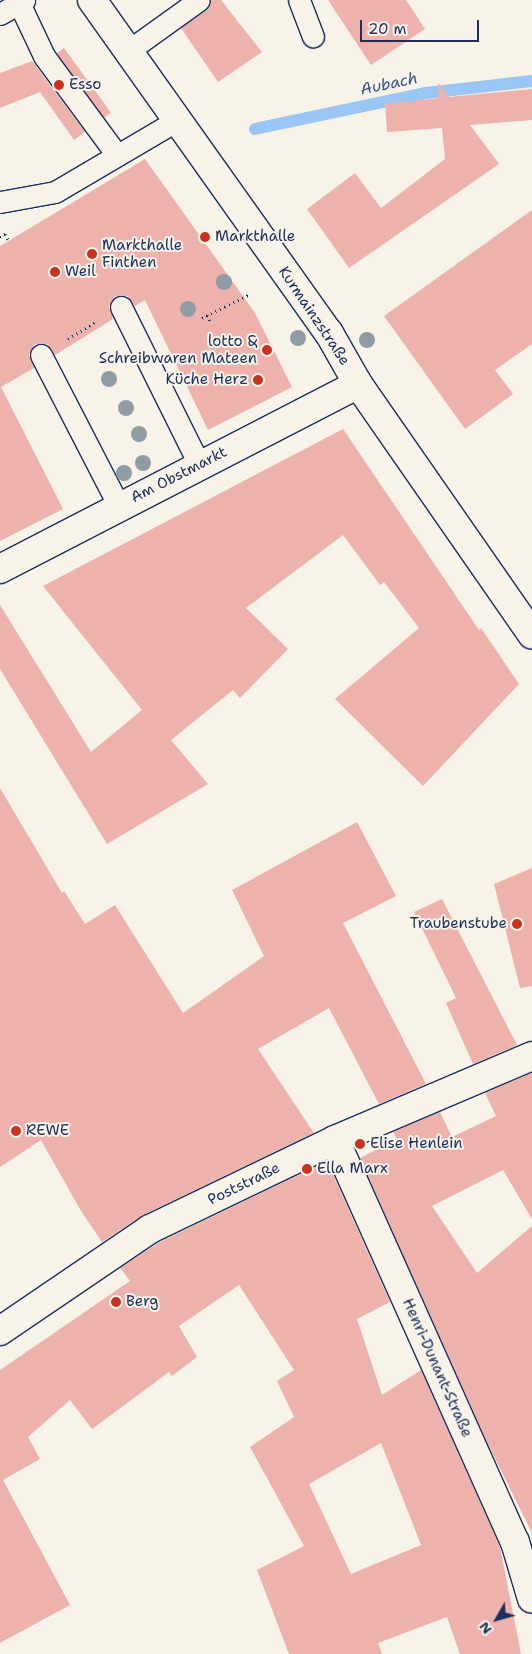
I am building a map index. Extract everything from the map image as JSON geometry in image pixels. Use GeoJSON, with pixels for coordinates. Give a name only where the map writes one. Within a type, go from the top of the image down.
{"type":"FeatureCollection","features":[{"type":"Feature","properties":{"kind":"main road","name":"Kurmainzstraße"},"geometry":{"type":"LineString","coordinates":[[92,0],[329,334],[358,384],[532,634]]}},
{"type":"Feature","properties":{"kind":"main road","name":"Am Obstmarkt"},"geometry":{"type":"LineString","coordinates":[[0,569],[358,384]]}},
{"type":"Feature","properties":{"kind":"main road","name":"Poststraße"},"geometry":{"type":"LineString","coordinates":[[0,1331],[150,1229],[335,1140],[532,1056]]}},
{"type":"Feature","properties":{"kind":"main road","name":"Henri-Dunant-Straße"},"geometry":{"type":"LineString","coordinates":[[335,1140],[529,1568],[532,1599]]}},
{"type":"Feature","properties":{"kind":"lane"},"geometry":{"type":"LineString","coordinates":[[128,51],[199,0]]}},
{"type":"Feature","properties":{"kind":"lane"},"geometry":{"type":"LineString","coordinates":[[299,0],[313,36]]}},
{"type":"Feature","properties":{"kind":"lane"},"geometry":{"type":"LineString","coordinates":[[0,14],[22,1],[44,56],[117,155]]}},
{"type":"Feature","properties":{"kind":"lane"},"geometry":{"type":"LineString","coordinates":[[0,202],[55,192],[177,120]]}},
{"type":"Feature","properties":{"kind":"lane"},"geometry":{"type":"LineString","coordinates":[[121,307],[200,464]]}},
{"type":"Feature","properties":{"kind":"lane"},"geometry":{"type":"LineString","coordinates":[[41,354],[119,506]]}},
{"type":"Feature","properties":{"kind":"path"},"geometry":{"type":"LineString","coordinates":[[0,237],[4,234],[9,241]]}},
{"type":"Feature","properties":{"kind":"path"},"geometry":{"type":"LineString","coordinates":[[202,318],[250,294]]}},
{"type":"Feature","properties":{"kind":"path"},"geometry":{"type":"LineString","coordinates":[[41,354],[121,307]]}},
{"type":"Feature","properties":{"kind":"path"},"geometry":{"type":"LineString","coordinates":[[207,315],[210,322]]}},
{"type":"Feature","properties":{"kind":"building"},"geometry":{"type":"Polygon","coordinates":[[[211,0],[221,0],[262,52],[218,82],[181,28],[207,10],[211,0]]]}},
{"type":"Feature","properties":{"kind":"building"},"geometry":{"type":"Polygon","coordinates":[[[328,0],[406,0],[425,29],[371,65],[328,0]]]}},
{"type":"Feature","properties":{"kind":"building"},"geometry":{"type":"Polygon","coordinates":[[[64,48],[111,113],[104,118],[57,53],[64,48]]]}},
{"type":"Feature","properties":{"kind":"building"},"geometry":{"type":"Polygon","coordinates":[[[32,61],[85,132],[74,140],[40,92],[0,108],[0,73],[32,61]]]}},
{"type":"Feature","properties":{"kind":"building"},"geometry":{"type":"Polygon","coordinates":[[[438,83],[449,97],[532,89],[532,120],[470,125],[499,164],[349,268],[307,209],[355,173],[381,208],[445,159],[442,128],[387,132],[385,104],[439,98],[438,83]]]}},
{"type":"Feature","properties":{"kind":"building"},"geometry":{"type":"Polygon","coordinates":[[[145,159],[255,313],[292,387],[208,430],[145,300],[135,306],[127,296],[115,296],[109,306],[113,319],[55,355],[47,344],[35,344],[29,354],[34,368],[1,387],[63,509],[0,541],[0,246],[145,159]]]}},
{"type":"Feature","properties":{"kind":"building"},"geometry":{"type":"Polygon","coordinates":[[[532,210],[532,344],[495,370],[513,394],[465,429],[384,316],[532,210]]]}},
{"type":"Feature","properties":{"kind":"building"},"geometry":{"type":"Polygon","coordinates":[[[343,429],[479,630],[481,628],[519,684],[423,786],[335,699],[419,628],[384,582],[380,585],[343,535],[246,608],[288,649],[240,698],[233,690],[171,740],[208,784],[107,844],[0,669],[0,605],[91,752],[142,710],[43,586],[343,429]]]}},
{"type":"Feature","properties":{"kind":"building"},"geometry":{"type":"Polygon","coordinates":[[[0,788],[62,893],[64,891],[85,924],[115,905],[183,1013],[264,956],[232,890],[357,822],[396,896],[343,923],[426,1084],[379,1104],[329,1008],[258,1049],[314,1133],[143,1215],[102,1242],[81,1211],[41,1140],[0,1167],[0,788]]]}},
{"type":"Feature","properties":{"kind":"building"},"geometry":{"type":"Polygon","coordinates":[[[532,868],[532,986],[520,988],[494,884],[532,868]]]}},
{"type":"Feature","properties":{"kind":"building"},"geometry":{"type":"Polygon","coordinates":[[[442,899],[517,1045],[473,1064],[446,1003],[456,998],[414,912],[442,899]]]}},
{"type":"Feature","properties":{"kind":"building"},"geometry":{"type":"Polygon","coordinates":[[[532,1073],[532,1219],[503,1170],[432,1206],[477,1273],[532,1226],[532,1533],[486,1440],[360,1158],[397,1139],[393,1132],[440,1112],[452,1137],[496,1116],[485,1093],[532,1073]]]}},
{"type":"Feature","properties":{"kind":"building"},"geometry":{"type":"Polygon","coordinates":[[[327,1161],[390,1302],[357,1319],[382,1395],[421,1370],[500,1547],[521,1654],[460,1654],[447,1617],[378,1643],[382,1654],[289,1654],[257,1570],[304,1546],[250,1447],[294,1417],[277,1381],[294,1370],[239,1285],[179,1326],[197,1357],[172,1376],[169,1372],[92,1429],[70,1400],[28,1437],[40,1459],[3,1480],[70,1605],[0,1643],[0,1370],[130,1281],[120,1268],[158,1243],[327,1161]],[[381,1443],[309,1484],[351,1574],[421,1545],[381,1443]]]}},
{"type":"Feature","properties":{"kind":"waterway","name":"Aubach"},"geometry":{"type":"LineString","coordinates":[[255,129],[426,93],[532,81]]}},
{"type":"Feature","properties":{"kind":"place","name":"Esso"},"geometry":{"type":"Point","coordinates":[59,85]}},
{"type":"Feature","properties":{"kind":"place","name":"Markthalle"},"geometry":{"type":"Point","coordinates":[205,237]}},
{"type":"Feature","properties":{"kind":"place","name":"Markthalle Finthen"},"geometry":{"type":"Point","coordinates":[92,254]}},
{"type":"Feature","properties":{"kind":"place","name":"Weil"},"geometry":{"type":"Point","coordinates":[55,272]}},
{"type":"Feature","properties":{"kind":"place","name":"lotto & Schreibwaren Mateen"},"geometry":{"type":"Point","coordinates":[267,350]}},
{"type":"Feature","properties":{"kind":"place","name":"Küche Herz"},"geometry":{"type":"Point","coordinates":[258,380]}},
{"type":"Feature","properties":{"kind":"place","name":"Traubenstube"},"geometry":{"type":"Point","coordinates":[517,924]}},
{"type":"Feature","properties":{"kind":"place","name":"REWE"},"geometry":{"type":"Point","coordinates":[16,1131]}},
{"type":"Feature","properties":{"kind":"place","name":"Elise Henlein"},"geometry":{"type":"Point","coordinates":[360,1144]}},
{"type":"Feature","properties":{"kind":"place","name":"Ella Marx"},"geometry":{"type":"Point","coordinates":[307,1169]}},
{"type":"Feature","properties":{"kind":"place","name":"Berg"},"geometry":{"type":"Point","coordinates":[116,1302]}}]}
